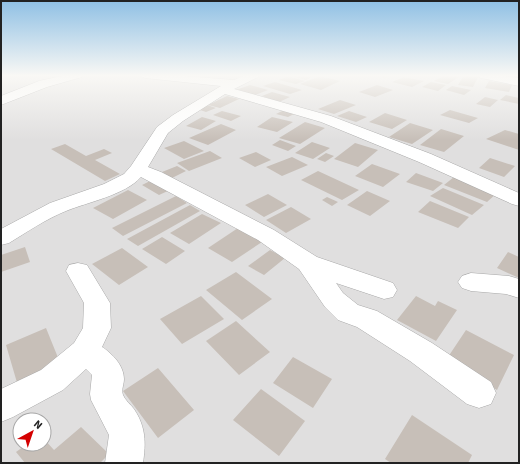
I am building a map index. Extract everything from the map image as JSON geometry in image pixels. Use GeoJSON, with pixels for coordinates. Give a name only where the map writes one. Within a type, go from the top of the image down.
{"type":"FeatureCollection","features":[{"type":"Feature","properties":{"kind":"street"},"geometry":{"type":"LineString","coordinates":[[1,101],[11,97]]}},
{"type":"Feature","properties":{"kind":"street"},"geometry":{"type":"LineString","coordinates":[[1,238],[57,207],[111,188],[130,178],[138,169],[162,130],[178,118],[214,97]]}},
{"type":"Feature","properties":{"kind":"street"},"geometry":{"type":"LineString","coordinates":[[258,97],[326,120],[426,158],[519,200]]}},
{"type":"Feature","properties":{"kind":"street"},"geometry":{"type":"LineString","coordinates":[[138,169],[266,235],[308,263],[326,271],[384,290]]}},
{"type":"Feature","properties":{"kind":"street"},"geometry":{"type":"LineString","coordinates":[[308,263],[334,300],[348,312],[366,319],[421,352],[479,393]]}},
{"type":"Feature","properties":{"kind":"street"},"geometry":{"type":"LineString","coordinates":[[1,406],[52,380],[85,352],[97,328],[97,304],[78,271]]}},
{"type":"Feature","properties":{"kind":"street"},"geometry":{"type":"LineString","coordinates":[[471,282],[509,285],[519,288]]}},
{"type":"Feature","properties":{"kind":"street"},"geometry":{"type":"LineString","coordinates":[[85,352],[101,362],[107,371],[108,380],[105,390],[109,404],[120,418],[128,433],[124,463]]}},
{"type":"Feature","properties":{"kind":"shaded area"},"geometry":{"type":"Polygon","coordinates":[[[1,97],[519,97],[519,463],[1,463],[1,97]]]}},
{"type":"Feature","properties":{"kind":"building"},"geometry":{"type":"Polygon","coordinates":[[[226,97],[239,99],[220,108],[208,105],[226,97]]]}},
{"type":"Feature","properties":{"kind":"building"},"geometry":{"type":"Polygon","coordinates":[[[264,97],[290,97],[279,102],[264,97]]]}},
{"type":"Feature","properties":{"kind":"building"},"geometry":{"type":"Polygon","coordinates":[[[485,97],[498,100],[490,107],[476,104],[485,97]]]}},
{"type":"Feature","properties":{"kind":"building"},"geometry":{"type":"Polygon","coordinates":[[[504,97],[513,97],[519,98],[519,104],[500,100],[504,97]]]}},
{"type":"Feature","properties":{"kind":"building"},"geometry":{"type":"Polygon","coordinates":[[[340,100],[356,105],[334,114],[318,109],[340,100]]]}},
{"type":"Feature","properties":{"kind":"building"},"geometry":{"type":"Polygon","coordinates":[[[207,105],[216,108],[206,112],[197,109],[207,105]]]}},
{"type":"Feature","properties":{"kind":"building"},"geometry":{"type":"Polygon","coordinates":[[[284,110],[296,113],[288,117],[276,114],[284,110]]]}},
{"type":"Feature","properties":{"kind":"building"},"geometry":{"type":"Polygon","coordinates":[[[450,110],[478,118],[469,123],[440,115],[450,110]]]}},
{"type":"Feature","properties":{"kind":"building"},"geometry":{"type":"Polygon","coordinates":[[[222,111],[241,116],[231,121],[213,115],[222,111]]]}},
{"type":"Feature","properties":{"kind":"building"},"geometry":{"type":"Polygon","coordinates":[[[349,111],[367,117],[356,122],[337,116],[349,111]]]}},
{"type":"Feature","properties":{"kind":"building"},"geometry":{"type":"Polygon","coordinates":[[[385,113],[407,120],[392,129],[369,122],[385,113]]]}},
{"type":"Feature","properties":{"kind":"building"},"geometry":{"type":"Polygon","coordinates":[[[202,117],[216,121],[201,130],[186,126],[202,117]]]}},
{"type":"Feature","properties":{"kind":"building"},"geometry":{"type":"Polygon","coordinates":[[[272,117],[293,122],[277,132],[257,127],[272,117]]]}},
{"type":"Feature","properties":{"kind":"building"},"geometry":{"type":"Polygon","coordinates":[[[305,122],[325,128],[300,144],[279,138],[305,122]]]}},
{"type":"Feature","properties":{"kind":"building"},"geometry":{"type":"Polygon","coordinates":[[[410,123],[433,130],[412,144],[389,137],[410,123]]]}},
{"type":"Feature","properties":{"kind":"building"},"geometry":{"type":"Polygon","coordinates":[[[221,124],[236,130],[208,145],[189,138],[221,124]]]}},
{"type":"Feature","properties":{"kind":"building"},"geometry":{"type":"Polygon","coordinates":[[[441,129],[464,136],[444,152],[420,145],[441,129]]]}},
{"type":"Feature","properties":{"kind":"building"},"geometry":{"type":"Polygon","coordinates":[[[505,130],[519,134],[519,150],[486,139],[505,130]]]}},
{"type":"Feature","properties":{"kind":"building"},"geometry":{"type":"Polygon","coordinates":[[[280,140],[296,146],[288,151],[272,145],[280,140]]]}},
{"type":"Feature","properties":{"kind":"building"},"geometry":{"type":"Polygon","coordinates":[[[184,141],[204,151],[184,159],[164,148],[184,141]]]}},
{"type":"Feature","properties":{"kind":"building"},"geometry":{"type":"Polygon","coordinates":[[[312,142],[330,148],[313,159],[295,153],[312,142]]]}},
{"type":"Feature","properties":{"kind":"building"},"geometry":{"type":"Polygon","coordinates":[[[355,143],[378,150],[358,167],[334,159],[355,143]]]}},
{"type":"Feature","properties":{"kind":"building"},"geometry":{"type":"Polygon","coordinates":[[[65,144],[86,156],[104,149],[112,153],[95,160],[120,174],[105,181],[51,149],[65,144]]]}},
{"type":"Feature","properties":{"kind":"building"},"geometry":{"type":"Polygon","coordinates":[[[210,151],[222,158],[189,171],[177,163],[210,151]]]}},
{"type":"Feature","properties":{"kind":"building"},"geometry":{"type":"Polygon","coordinates":[[[256,152],[271,160],[255,167],[239,158],[256,152]]]}},
{"type":"Feature","properties":{"kind":"building"},"geometry":{"type":"Polygon","coordinates":[[[326,153],[334,156],[325,162],[317,159],[326,153]]]}},
{"type":"Feature","properties":{"kind":"building"},"geometry":{"type":"Polygon","coordinates":[[[292,157],[308,165],[282,176],[266,167],[292,157]]]}},
{"type":"Feature","properties":{"kind":"building"},"geometry":{"type":"Polygon","coordinates":[[[490,158],[515,166],[504,177],[479,168],[490,158]]]}},
{"type":"Feature","properties":{"kind":"building"},"geometry":{"type":"Polygon","coordinates":[[[372,164],[400,174],[383,187],[355,176],[372,164]]]}},
{"type":"Feature","properties":{"kind":"building"},"geometry":{"type":"Polygon","coordinates":[[[177,166],[186,171],[172,178],[162,172],[177,166]]]}},
{"type":"Feature","properties":{"kind":"building"},"geometry":{"type":"Polygon","coordinates":[[[318,171],[359,190],[342,200],[301,180],[318,171]]]}},
{"type":"Feature","properties":{"kind":"building"},"geometry":{"type":"Polygon","coordinates":[[[416,173],[443,183],[433,191],[406,182],[416,173]]]}},
{"type":"Feature","properties":{"kind":"building"},"geometry":{"type":"Polygon","coordinates":[[[454,177],[497,193],[487,202],[444,185],[454,177]]]}},
{"type":"Feature","properties":{"kind":"building"},"geometry":{"type":"Polygon","coordinates":[[[152,180],[170,190],[159,195],[142,185],[152,180]]]}},
{"type":"Feature","properties":{"kind":"building"},"geometry":{"type":"Polygon","coordinates":[[[443,188],[484,205],[472,215],[430,196],[443,188]]]}},
{"type":"Feature","properties":{"kind":"building"},"geometry":{"type":"Polygon","coordinates":[[[128,190],[147,200],[113,219],[93,208],[128,190]]]}},
{"type":"Feature","properties":{"kind":"building"},"geometry":{"type":"Polygon","coordinates":[[[367,191],[390,201],[370,216],[347,205],[367,191]]]}},
{"type":"Feature","properties":{"kind":"building"},"geometry":{"type":"Polygon","coordinates":[[[268,194],[287,205],[264,217],[245,205],[268,194]]]}},
{"type":"Feature","properties":{"kind":"building"},"geometry":{"type":"Polygon","coordinates":[[[176,196],[187,203],[123,236],[112,228],[176,196]]]}},
{"type":"Feature","properties":{"kind":"building"},"geometry":{"type":"Polygon","coordinates":[[[327,197],[338,202],[332,206],[322,200],[327,197]]]}},
{"type":"Feature","properties":{"kind":"building"},"geometry":{"type":"Polygon","coordinates":[[[430,201],[469,217],[458,228],[418,212],[430,201]]]}},
{"type":"Feature","properties":{"kind":"building"},"geometry":{"type":"Polygon","coordinates":[[[190,205],[200,211],[138,246],[127,239],[190,205]]]}},
{"type":"Feature","properties":{"kind":"building"},"geometry":{"type":"Polygon","coordinates":[[[291,207],[311,219],[286,233],[266,220],[291,207]]]}},
{"type":"Feature","properties":{"kind":"building"},"geometry":{"type":"Polygon","coordinates":[[[202,214],[221,223],[189,244],[170,233],[202,214]]]}},
{"type":"Feature","properties":{"kind":"building"},"geometry":{"type":"Polygon","coordinates":[[[238,228],[262,242],[232,262],[208,248],[238,228]]]}},
{"type":"Feature","properties":{"kind":"building"},"geometry":{"type":"Polygon","coordinates":[[[162,237],[185,251],[166,264],[142,249],[162,237]]]}},
{"type":"Feature","properties":{"kind":"building"},"geometry":{"type":"Polygon","coordinates":[[[25,247],[30,262],[1,272],[1,255],[25,247]]]}},
{"type":"Feature","properties":{"kind":"building"},"geometry":{"type":"Polygon","coordinates":[[[122,248],[148,267],[119,285],[92,264],[122,248]]]}},
{"type":"Feature","properties":{"kind":"building"},"geometry":{"type":"Polygon","coordinates":[[[270,250],[285,258],[264,275],[248,266],[270,250]]]}},
{"type":"Feature","properties":{"kind":"building"},"geometry":{"type":"Polygon","coordinates":[[[508,252],[519,257],[519,278],[497,268],[508,252]]]}},
{"type":"Feature","properties":{"kind":"building"},"geometry":{"type":"Polygon","coordinates":[[[236,272],[272,299],[242,320],[206,290],[236,272]]]}},
{"type":"Feature","properties":{"kind":"building"},"geometry":{"type":"Polygon","coordinates":[[[201,296],[224,319],[182,344],[160,319],[201,296]]]}},
{"type":"Feature","properties":{"kind":"building"},"geometry":{"type":"Polygon","coordinates":[[[416,296],[435,306],[438,301],[457,310],[436,341],[397,320],[416,296]]]}},
{"type":"Feature","properties":{"kind":"building"},"geometry":{"type":"Polygon","coordinates":[[[236,321],[270,352],[239,375],[206,341],[236,321]]]}},
{"type":"Feature","properties":{"kind":"building"},"geometry":{"type":"Polygon","coordinates":[[[46,328],[61,365],[18,386],[6,345],[46,328]]]}},
{"type":"Feature","properties":{"kind":"building"},"geometry":{"type":"Polygon","coordinates":[[[466,330],[514,355],[497,390],[446,360],[466,330]]]}},
{"type":"Feature","properties":{"kind":"building"},"geometry":{"type":"Polygon","coordinates":[[[293,357],[332,379],[313,408],[273,383],[293,357]]]}},
{"type":"Feature","properties":{"kind":"building"},"geometry":{"type":"Polygon","coordinates":[[[158,368],[194,410],[158,438],[123,391],[158,368]]]}},
{"type":"Feature","properties":{"kind":"building"},"geometry":{"type":"Polygon","coordinates":[[[261,389],[305,421],[279,456],[233,420],[261,389]]]}},
{"type":"Feature","properties":{"kind":"building"},"geometry":{"type":"Polygon","coordinates":[[[412,415],[472,455],[468,463],[391,463],[385,459],[412,415]]]}},
{"type":"Feature","properties":{"kind":"building"},"geometry":{"type":"Polygon","coordinates":[[[81,427],[109,454],[100,463],[25,463],[16,452],[52,452],[52,448],[54,450],[81,427]]]}}]}
